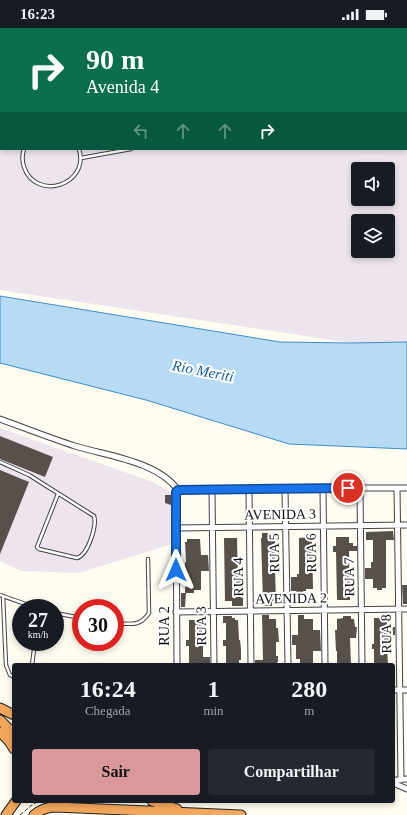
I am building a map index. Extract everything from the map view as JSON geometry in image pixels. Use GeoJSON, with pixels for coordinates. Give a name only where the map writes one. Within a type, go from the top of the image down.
{"type":"FeatureCollection","features":[{"type":"Feature","properties":{"kind":"highway"},"geometry":{"type":"LineString","coordinates":[[0,708],[12,715]]}},
{"type":"Feature","properties":{"kind":"highway"},"geometry":{"type":"LineString","coordinates":[[0,720],[12,732]]}},
{"type":"Feature","properties":{"kind":"highway"},"geometry":{"type":"LineString","coordinates":[[0,732],[12,746]]}},
{"type":"Feature","properties":{"kind":"highway"},"geometry":{"type":"LineString","coordinates":[[6,815],[15,803]]}},
{"type":"Feature","properties":{"kind":"highway"},"geometry":{"type":"LineString","coordinates":[[159,803],[194,813]]}},
{"type":"Feature","properties":{"kind":"highway"},"geometry":{"type":"LineString","coordinates":[[34,815],[42,810],[55,807],[241,815]]}},
{"type":"Feature","properties":{"kind":"street"},"geometry":{"type":"LineString","coordinates":[[0,419],[76,446],[132,462],[162,474],[177,491],[407,488]]}},
{"type":"Feature","properties":{"kind":"street","name":"RUA 6"},"geometry":{"type":"LineString","coordinates":[[323,488],[325,663]]}},
{"type":"Feature","properties":{"kind":"street","name":"RUA 8"},"geometry":{"type":"LineString","coordinates":[[397,488],[401,780]]}},
{"type":"Feature","properties":{"kind":"street","name":"RUA 5"},"geometry":{"type":"LineString","coordinates":[[285,489],[288,663]]}},
{"type":"Feature","properties":{"kind":"street","name":"RUA 7"},"geometry":{"type":"LineString","coordinates":[[360,489],[362,663]]}},
{"type":"Feature","properties":{"kind":"street","name":"RUA 3"},"geometry":{"type":"LineString","coordinates":[[212,490],[214,663]]}},
{"type":"Feature","properties":{"kind":"street","name":"RUA 4"},"geometry":{"type":"LineString","coordinates":[[249,490],[251,663]]}},
{"type":"Feature","properties":{"kind":"street","name":"RUA 2"},"geometry":{"type":"LineString","coordinates":[[177,491],[177,663]]}},
{"type":"Feature","properties":{"kind":"street","name":"AVENIDA 3"},"geometry":{"type":"LineString","coordinates":[[177,528],[407,525]]}},
{"type":"Feature","properties":{"kind":"street","name":"AVENIDA 2"},"geometry":{"type":"LineString","coordinates":[[176,612],[407,609]]}},
{"type":"Feature","properties":{"kind":"street"},"geometry":{"type":"LineString","coordinates":[[395,690],[407,690]]}},
{"type":"Feature","properties":{"kind":"street"},"geometry":{"type":"LineString","coordinates":[[395,780],[407,780]]}},
{"type":"Feature","properties":{"kind":"street"},"geometry":{"type":"LineString","coordinates":[[395,784],[407,789]]}},
{"type":"Feature","properties":{"kind":"lane"},"geometry":{"type":"LineString","coordinates":[[24,150],[23,162],[26,171],[32,179],[41,184],[50,186],[60,185],[69,181],[76,173],[81,158],[79,150]]}},
{"type":"Feature","properties":{"kind":"lane"},"geometry":{"type":"LineString","coordinates":[[81,158],[125,150]]}},
{"type":"Feature","properties":{"kind":"lane"},"geometry":{"type":"LineString","coordinates":[[0,462],[29,475],[93,514],[95,517],[89,546],[82,556],[77,558],[39,549],[37,547],[58,494]]}},
{"type":"Feature","properties":{"kind":"lane"},"geometry":{"type":"LineString","coordinates":[[124,623],[135,624],[141,622],[149,613],[148,558]]}},
{"type":"Feature","properties":{"kind":"lane"},"geometry":{"type":"LineString","coordinates":[[12,676],[10,675],[6,665],[2,595],[13,599]]}},
{"type":"Feature","properties":{"kind":"lane"},"geometry":{"type":"LineString","coordinates":[[32,663],[34,651]]}},
{"type":"Feature","properties":{"kind":"path"},"geometry":{"type":"LineString","coordinates":[[20,815],[36,803]]}},
{"type":"Feature","properties":{"kind":"shaded area"},"geometry":{"type":"Polygon","coordinates":[[[0,150],[407,150],[407,342],[352,343],[0,290],[0,150]]]}},
{"type":"Feature","properties":{"kind":"shaded area"},"geometry":{"type":"Polygon","coordinates":[[[0,428],[153,482],[171,492],[172,544],[79,573],[22,571],[0,561],[0,428]]]}},
{"type":"Feature","properties":{"kind":"water","name":"Rio Meriti"},"geometry":{"type":"Polygon","coordinates":[[[0,296],[280,342],[407,342],[407,449],[289,444],[146,400],[0,363],[0,296]]]}},
{"type":"Feature","properties":{"kind":"building"},"geometry":{"type":"Polygon","coordinates":[[[0,436],[53,457],[45,477],[0,459],[0,436]]]}},
{"type":"Feature","properties":{"kind":"building"},"geometry":{"type":"Polygon","coordinates":[[[0,470],[29,482],[0,554],[0,470]]]}},
{"type":"Feature","properties":{"kind":"building"},"geometry":{"type":"Polygon","coordinates":[[[165,495],[171,495],[171,505],[165,503],[165,495]]]}},
{"type":"Feature","properties":{"kind":"building"},"geometry":{"type":"Polygon","coordinates":[[[393,531],[394,540],[386,540],[386,588],[377,590],[377,588],[373,588],[373,579],[365,579],[365,568],[371,568],[371,562],[373,562],[373,540],[366,540],[366,532],[393,531]]]}},
{"type":"Feature","properties":{"kind":"building"},"geometry":{"type":"Polygon","coordinates":[[[262,533],[277,533],[278,541],[275,541],[275,560],[277,564],[277,569],[275,569],[276,601],[272,601],[272,606],[265,606],[265,601],[263,601],[262,533]]]}},
{"type":"Feature","properties":{"kind":"building"},"geometry":{"type":"Polygon","coordinates":[[[312,537],[313,589],[306,589],[306,591],[303,591],[303,594],[297,594],[296,591],[291,591],[291,577],[297,577],[297,574],[299,574],[299,538],[312,537]]]}},
{"type":"Feature","properties":{"kind":"building"},"geometry":{"type":"Polygon","coordinates":[[[336,537],[349,537],[349,543],[353,543],[353,546],[357,546],[357,551],[349,551],[350,600],[337,600],[336,552],[333,552],[333,546],[336,546],[336,537]]]}},
{"type":"Feature","properties":{"kind":"building"},"geometry":{"type":"Polygon","coordinates":[[[224,538],[237,538],[238,581],[243,581],[243,606],[232,606],[232,601],[225,601],[224,538]]]}},
{"type":"Feature","properties":{"kind":"building"},"geometry":{"type":"Polygon","coordinates":[[[187,539],[200,539],[201,555],[208,555],[209,571],[201,571],[201,590],[194,590],[194,593],[186,593],[185,607],[181,607],[181,593],[185,593],[186,587],[186,576],[184,576],[184,570],[186,562],[185,542],[187,542],[187,539]]]}},
{"type":"Feature","properties":{"kind":"building"},"geometry":{"type":"Polygon","coordinates":[[[402,585],[407,585],[407,604],[403,604],[402,585]]]}},
{"type":"Feature","properties":{"kind":"building"},"geometry":{"type":"Polygon","coordinates":[[[262,615],[269,615],[269,619],[276,619],[276,628],[278,628],[279,642],[276,642],[276,656],[278,656],[278,662],[255,663],[255,660],[263,660],[262,615]]]}},
{"type":"Feature","properties":{"kind":"building"},"geometry":{"type":"Polygon","coordinates":[[[298,615],[304,615],[304,619],[313,619],[313,630],[320,630],[321,651],[313,651],[313,663],[300,663],[300,659],[296,659],[296,645],[292,645],[292,635],[298,635],[298,615]]]}},
{"type":"Feature","properties":{"kind":"building"},"geometry":{"type":"Polygon","coordinates":[[[223,616],[232,616],[235,620],[238,620],[241,649],[241,660],[239,660],[239,663],[226,663],[226,646],[223,646],[223,640],[226,640],[226,623],[223,623],[223,616]]]}},
{"type":"Feature","properties":{"kind":"building"},"geometry":{"type":"Polygon","coordinates":[[[343,616],[351,616],[351,619],[354,619],[355,627],[357,627],[356,638],[350,638],[351,663],[337,663],[335,630],[337,630],[337,619],[343,618],[343,616]]]}},
{"type":"Feature","properties":{"kind":"building"},"geometry":{"type":"Polygon","coordinates":[[[374,618],[387,618],[387,627],[395,627],[395,635],[391,635],[391,647],[387,647],[388,663],[374,663],[374,649],[372,649],[372,644],[374,644],[374,618]]]}},
{"type":"Feature","properties":{"kind":"building"},"geometry":{"type":"Polygon","coordinates":[[[189,620],[201,620],[201,624],[203,624],[203,657],[210,657],[210,663],[189,663],[189,646],[186,646],[186,640],[189,640],[189,620]]]}},
{"type":"Feature","properties":{"kind":"route"},"geometry":{"type":"LineString","coordinates":[[176,570],[176,491],[178,490],[348,488]]}}]}
